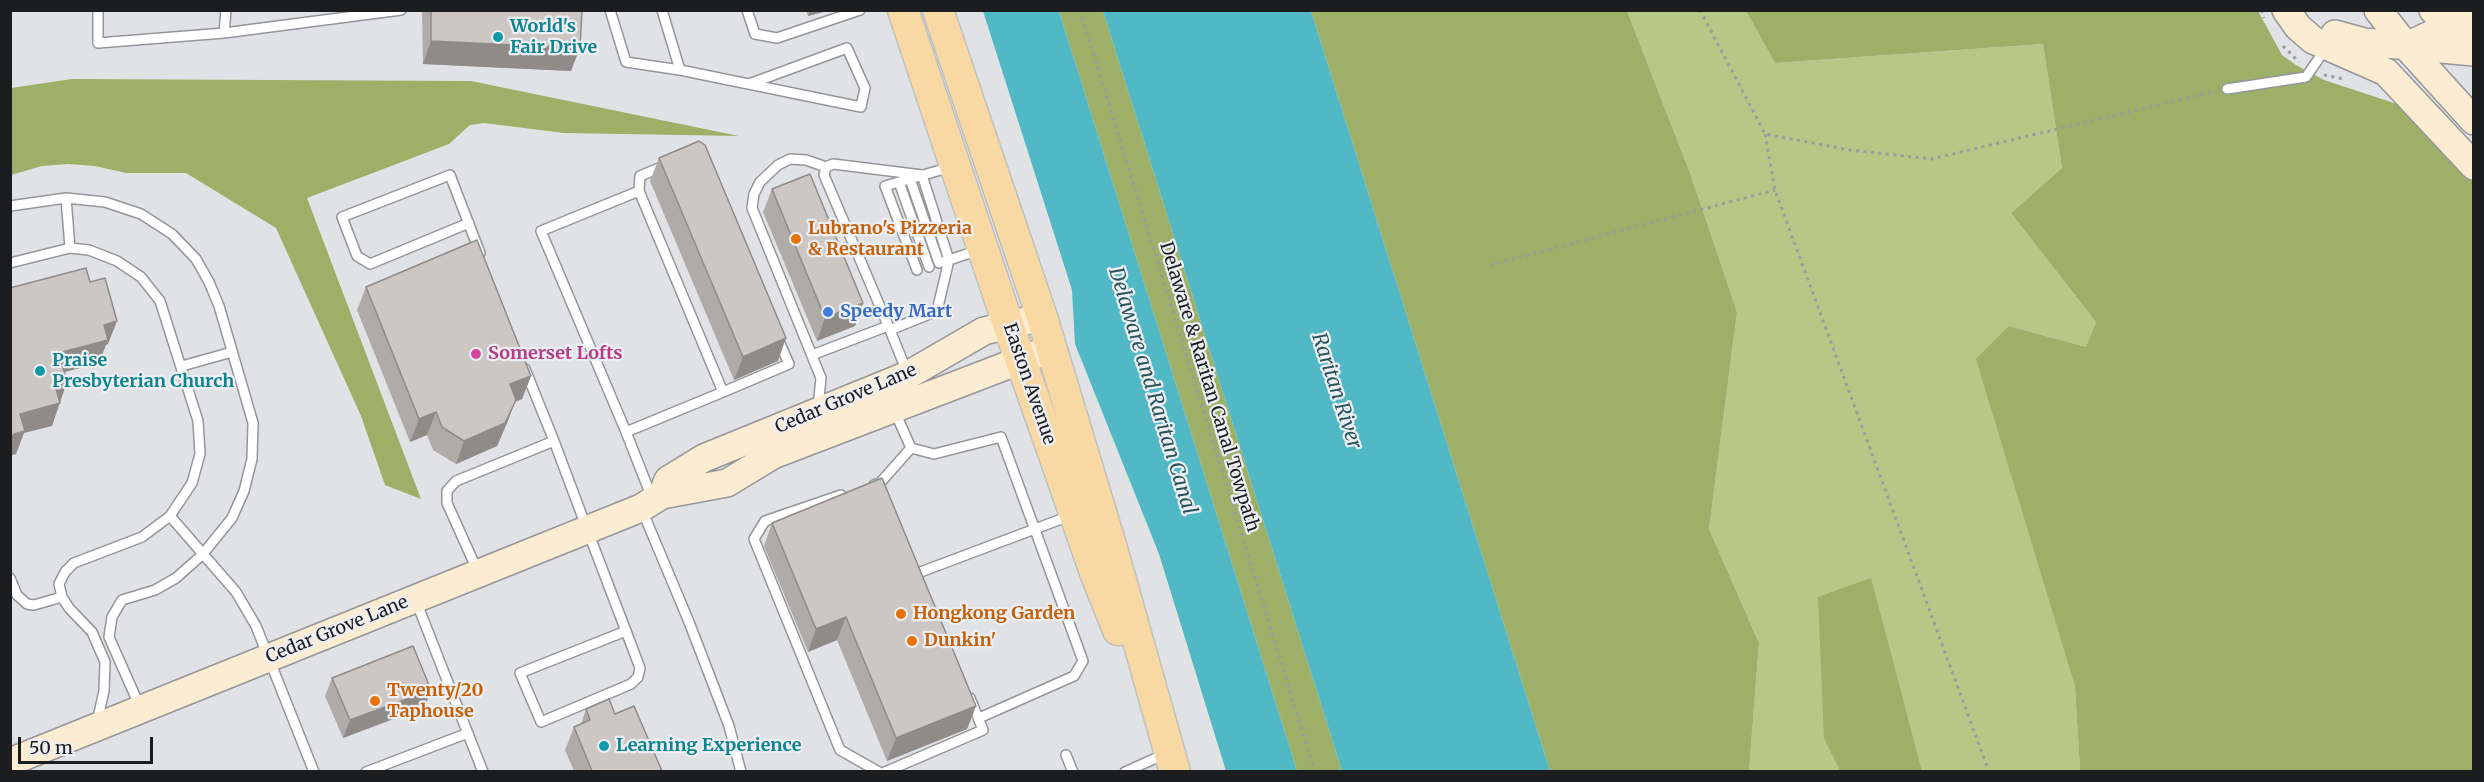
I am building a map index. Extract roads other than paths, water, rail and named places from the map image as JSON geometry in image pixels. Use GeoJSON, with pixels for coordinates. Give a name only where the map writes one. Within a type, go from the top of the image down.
{"type":"FeatureCollection","features":[{"type":"Feature","properties":{"kind":"main road","name":"Easton Avenue"},"geometry":{"type":"LineString","coordinates":[[903,10],[1009,327],[1096,576],[1172,762]]}},
{"type":"Feature","properties":{"kind":"main road","name":"Easton Avenue"},"geometry":{"type":"LineString","coordinates":[[938,10],[1042,317],[1050,350],[1111,545],[1172,762]]}},
{"type":"Feature","properties":{"kind":"main road"},"geometry":{"type":"LineString","coordinates":[[2304,10],[2320,27],[2332,33],[2364,42],[2474,52]]}},
{"type":"Feature","properties":{"kind":"main road"},"geometry":{"type":"LineString","coordinates":[[2378,10],[2406,46],[2474,121]]}},
{"type":"Feature","properties":{"kind":"main road"},"geometry":{"type":"LineString","coordinates":[[2433,10],[2474,20]]}},
{"type":"Feature","properties":{"kind":"main road"},"geometry":{"type":"LineString","coordinates":[[2277,16],[2298,27],[2319,59],[2366,61],[2386,72],[2474,166]]}},
{"type":"Feature","properties":{"kind":"main road"},"geometry":{"type":"LineString","coordinates":[[2406,46],[2432,34],[2474,28]]}},
{"type":"Feature","properties":{"kind":"main road","name":"Cedar Grove Lane"},"geometry":{"type":"LineString","coordinates":[[652,501],[668,480],[705,458],[908,375],[984,331],[1009,327],[1042,317]]}},
{"type":"Feature","properties":{"kind":"main road","name":"Cedar Grove Lane"},"geometry":{"type":"LineString","coordinates":[[10,762],[587,530],[652,501],[728,483],[773,454],[1050,350]]}},
{"type":"Feature","properties":{"kind":"lane"},"geometry":{"type":"LineString","coordinates":[[98,10],[98,43],[224,33],[401,10]]}},
{"type":"Feature","properties":{"kind":"lane"},"geometry":{"type":"LineString","coordinates":[[224,33],[226,10]]}},
{"type":"Feature","properties":{"kind":"lane"},"geometry":{"type":"LineString","coordinates":[[610,10],[626,62],[680,70],[749,84],[861,106],[865,88],[847,48],[749,84]]}},
{"type":"Feature","properties":{"kind":"lane"},"geometry":{"type":"LineString","coordinates":[[663,10],[680,70]]}},
{"type":"Feature","properties":{"kind":"lane"},"geometry":{"type":"LineString","coordinates":[[747,10],[755,34],[777,38],[844,13],[860,10]]}},
{"type":"Feature","properties":{"kind":"lane"},"geometry":{"type":"LineString","coordinates":[[2226,88],[2306,78],[2319,59]]}},
{"type":"Feature","properties":{"kind":"lane"},"geometry":{"type":"LineString","coordinates":[[817,412],[821,378],[752,208],[754,194],[760,182],[778,165],[790,159],[806,160],[826,167],[833,164],[922,175]]}},
{"type":"Feature","properties":{"kind":"lane"},"geometry":{"type":"LineString","coordinates":[[678,161],[640,176],[639,191],[723,392]]}},
{"type":"Feature","properties":{"kind":"lane"},"geometry":{"type":"LineString","coordinates":[[957,166],[885,186],[915,271],[984,249]]}},
{"type":"Feature","properties":{"kind":"lane"},"geometry":{"type":"LineString","coordinates":[[826,167],[824,175],[908,375]]}},
{"type":"Feature","properties":{"kind":"lane"},"geometry":{"type":"LineString","coordinates":[[469,223],[370,264],[357,256],[342,217],[450,175],[469,223],[486,267]]}},
{"type":"Feature","properties":{"kind":"lane"},"geometry":{"type":"LineString","coordinates":[[812,355],[937,311],[949,260],[922,175]]}},
{"type":"Feature","properties":{"kind":"lane"},"geometry":{"type":"LineString","coordinates":[[910,179],[939,263]]}},
{"type":"Feature","properties":{"kind":"lane"},"geometry":{"type":"LineString","coordinates":[[899,182],[929,267]]}},
{"type":"Feature","properties":{"kind":"lane"},"geometry":{"type":"LineString","coordinates":[[639,191],[542,231],[626,432],[652,501],[689,622],[729,726],[741,771]]}},
{"type":"Feature","properties":{"kind":"lane"},"geometry":{"type":"LineString","coordinates":[[66,198],[70,248]]}},
{"type":"Feature","properties":{"kind":"lane"},"geometry":{"type":"LineString","coordinates":[[10,206],[66,198],[105,202],[141,214],[172,234],[196,259],[209,282],[253,423],[252,459],[244,491],[232,518],[202,555],[176,578],[155,590],[122,600],[112,617],[109,637],[141,709]]}},
{"type":"Feature","properties":{"kind":"lane"},"geometry":{"type":"LineString","coordinates":[[10,263],[70,248],[89,250],[117,261],[141,277],[160,301],[198,421],[200,454],[192,483],[170,516],[142,537],[74,563],[65,572],[59,584],[62,597],[92,632],[105,662],[104,691],[96,728]]}},
{"type":"Feature","properties":{"kind":"lane"},"geometry":{"type":"LineString","coordinates":[[626,432],[789,364],[775,333]]}},
{"type":"Feature","properties":{"kind":"lane"},"geometry":{"type":"LineString","coordinates":[[182,366],[232,352]]}},
{"type":"Feature","properties":{"kind":"lane"},"geometry":{"type":"LineString","coordinates":[[520,354],[554,441],[587,530],[626,631],[640,668],[635,680],[541,722],[520,673],[626,631]]}},
{"type":"Feature","properties":{"kind":"lane"},"geometry":{"type":"LineString","coordinates":[[892,408],[911,448],[934,454],[1001,436],[1083,661],[1074,676],[978,718]]}},
{"type":"Feature","properties":{"kind":"lane"},"geometry":{"type":"LineString","coordinates":[[478,573],[447,503],[447,491],[456,481],[554,441]]}},
{"type":"Feature","properties":{"kind":"lane"},"geometry":{"type":"LineString","coordinates":[[859,490],[880,483],[911,448]]}},
{"type":"Feature","properties":{"kind":"lane"},"geometry":{"type":"LineString","coordinates":[[880,483],[884,492]]}},
{"type":"Feature","properties":{"kind":"lane"},"geometry":{"type":"LineString","coordinates":[[849,493],[765,520],[754,539],[840,750],[879,771]]}},
{"type":"Feature","properties":{"kind":"lane"},"geometry":{"type":"LineString","coordinates":[[918,573],[1074,514]]}},
{"type":"Feature","properties":{"kind":"lane"},"geometry":{"type":"LineString","coordinates":[[170,516],[236,592],[256,626],[314,771]]}},
{"type":"Feature","properties":{"kind":"lane"},"geometry":{"type":"LineString","coordinates":[[914,562],[922,584]]}},
{"type":"Feature","properties":{"kind":"lane"},"geometry":{"type":"LineString","coordinates":[[10,578],[16,595],[27,604],[34,605],[62,597]]}},
{"type":"Feature","properties":{"kind":"lane"},"geometry":{"type":"LineString","coordinates":[[415,599],[483,771]]}},
{"type":"Feature","properties":{"kind":"lane"},"geometry":{"type":"LineString","coordinates":[[885,771],[983,730],[966,689]]}},
{"type":"Feature","properties":{"kind":"lane"},"geometry":{"type":"LineString","coordinates":[[366,771],[468,733]]}},
{"type":"Feature","properties":{"kind":"lane"},"geometry":{"type":"LineString","coordinates":[[1066,754],[1073,771]]}},
{"type":"Feature","properties":{"kind":"lane"},"geometry":{"type":"LineString","coordinates":[[1125,771],[1172,762]]}},
{"type":"Feature","properties":{"kind":"water","name":"Delaware and Raritan Canal"},"geometry":{"type":"Polygon","coordinates":[[[983,11],[1059,11],[1297,771],[1226,771],[1159,554],[1075,344],[1072,290],[983,11]]]}},
{"type":"Feature","properties":{"kind":"water","name":"Raritan River"},"geometry":{"type":"Polygon","coordinates":[[[1103,11],[1311,11],[1550,771],[1342,771],[1103,11]]]}},
{"type":"Feature","properties":{"kind":"place","name":"World's Fair Drive"},"geometry":{"type":"Point","coordinates":[498,37]}},
{"type":"Feature","properties":{"kind":"place","name":"Lubrano's Pizzeria & Restaurant"},"geometry":{"type":"Point","coordinates":[796,239]}},
{"type":"Feature","properties":{"kind":"place","name":"Speedy Mart"},"geometry":{"type":"Point","coordinates":[828,312]}},
{"type":"Feature","properties":{"kind":"place","name":"Somerset Lofts"},"geometry":{"type":"Point","coordinates":[476,354]}},
{"type":"Feature","properties":{"kind":"place","name":"Praise Presbyterian Church"},"geometry":{"type":"Point","coordinates":[40,371]}},
{"type":"Feature","properties":{"kind":"place","name":"Hongkong Garden"},"geometry":{"type":"Point","coordinates":[901,614]}},
{"type":"Feature","properties":{"kind":"place","name":"Dunkin'"},"geometry":{"type":"Point","coordinates":[912,641]}},
{"type":"Feature","properties":{"kind":"place","name":"Twenty/20 Taphouse"},"geometry":{"type":"Point","coordinates":[375,701]}},
{"type":"Feature","properties":{"kind":"place","name":"Learning Experience"},"geometry":{"type":"Point","coordinates":[604,746]}}]}
